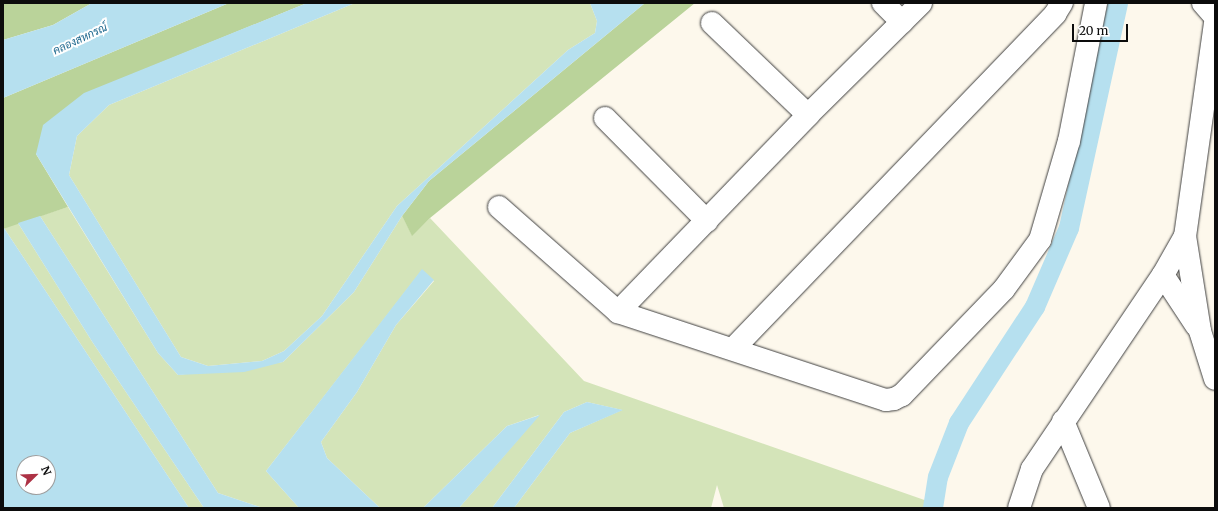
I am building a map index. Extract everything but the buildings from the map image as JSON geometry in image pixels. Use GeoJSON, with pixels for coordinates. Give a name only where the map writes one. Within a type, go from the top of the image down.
{"type":"FeatureCollection","features":[{"type":"Feature","properties":{"kind":"street"},"geometry":{"type":"LineString","coordinates":[[883,3],[902,22]]}},
{"type":"Feature","properties":{"kind":"street"},"geometry":{"type":"LineString","coordinates":[[618,312],[808,115],[921,3]]}},
{"type":"Feature","properties":{"kind":"street"},"geometry":{"type":"LineString","coordinates":[[733,349],[1055,14],[1062,3]]}},
{"type":"Feature","properties":{"kind":"street"},"geometry":{"type":"LineString","coordinates":[[499,207],[618,312],[886,400],[902,395],[1004,289],[1040,240],[1069,141],[1095,8],[1072,3]]}},
{"type":"Feature","properties":{"kind":"street"},"geometry":{"type":"LineString","coordinates":[[1203,3],[1215,17]]}},
{"type":"Feature","properties":{"kind":"street"},"geometry":{"type":"LineString","coordinates":[[712,23],[808,115]]}},
{"type":"Feature","properties":{"kind":"street"},"geometry":{"type":"LineString","coordinates":[[1215,23],[1185,236],[1200,331],[1215,379]]}},
{"type":"Feature","properties":{"kind":"street"},"geometry":{"type":"LineString","coordinates":[[605,118],[707,221]]}},
{"type":"Feature","properties":{"kind":"street"},"geometry":{"type":"LineString","coordinates":[[1019,508],[1032,469],[1162,274],[1185,236]]}},
{"type":"Feature","properties":{"kind":"street"},"geometry":{"type":"LineString","coordinates":[[1162,274],[1200,331]]}},
{"type":"Feature","properties":{"kind":"street"},"geometry":{"type":"LineString","coordinates":[[1063,421],[1099,508]]}},
{"type":"Feature","properties":{"kind":"green space"},"geometry":{"type":"Polygon","coordinates":[[[3,3],[92,3],[53,25],[3,40],[3,3]]]}},
{"type":"Feature","properties":{"kind":"green space"},"geometry":{"type":"Polygon","coordinates":[[[229,3],[307,3],[84,94],[36,154],[68,207],[3,229],[3,98],[229,3]]]}},
{"type":"Feature","properties":{"kind":"green space"},"geometry":{"type":"Polygon","coordinates":[[[355,3],[590,3],[597,21],[595,33],[568,50],[397,206],[322,316],[284,351],[262,361],[208,366],[181,357],[69,175],[77,136],[109,105],[355,3]]]}},
{"type":"Feature","properties":{"kind":"green space"},"geometry":{"type":"Polygon","coordinates":[[[645,3],[695,3],[430,218],[412,236],[402,216],[429,181],[645,3]]]}},
{"type":"Feature","properties":{"kind":"green space"},"geometry":{"type":"Polygon","coordinates":[[[68,207],[158,353],[178,375],[283,362],[354,292],[402,216],[412,235],[430,218],[584,381],[933,503],[932,508],[724,508],[717,485],[711,508],[514,508],[570,433],[622,410],[587,402],[564,412],[492,508],[459,508],[539,415],[507,426],[423,508],[380,508],[327,458],[321,442],[357,392],[396,325],[434,281],[422,270],[266,471],[299,508],[263,508],[218,493],[40,216],[68,207]]]}},
{"type":"Feature","properties":{"kind":"green space"},"geometry":{"type":"Polygon","coordinates":[[[18,223],[93,343],[204,508],[189,508],[4,228],[18,223]]]}},
{"type":"Feature","properties":{"kind":"water","name":"คลองสหกรณ์"},"geometry":{"type":"Polygon","coordinates":[[[92,3],[229,3],[3,98],[3,40],[53,25],[92,3]]]}},
{"type":"Feature","properties":{"kind":"water"},"geometry":{"type":"Polygon","coordinates":[[[307,3],[355,3],[109,105],[77,136],[69,175],[181,357],[208,366],[262,361],[284,351],[322,316],[397,206],[568,50],[595,33],[597,21],[590,3],[645,3],[429,181],[402,216],[354,292],[283,362],[244,372],[178,375],[158,353],[36,154],[43,125],[84,93],[307,3]]]}},
{"type":"Feature","properties":{"kind":"water"},"geometry":{"type":"Polygon","coordinates":[[[40,216],[218,493],[263,508],[204,508],[93,343],[18,223],[40,216]]]}},
{"type":"Feature","properties":{"kind":"water"},"geometry":{"type":"Polygon","coordinates":[[[4,228],[189,508],[3,508],[4,228]]]}},
{"type":"Feature","properties":{"kind":"water"},"geometry":{"type":"Polygon","coordinates":[[[422,269],[434,280],[396,325],[357,392],[321,442],[327,458],[380,508],[299,508],[266,471],[422,269]]]}},
{"type":"Feature","properties":{"kind":"water"},"geometry":{"type":"Polygon","coordinates":[[[587,402],[623,410],[570,433],[514,508],[492,508],[564,412],[587,402]]]}},
{"type":"Feature","properties":{"kind":"water"},"geometry":{"type":"Polygon","coordinates":[[[540,415],[459,508],[423,508],[507,426],[540,415]]]}},
{"type":"Feature","properties":{"kind":"waterway"},"geometry":{"type":"LineString","coordinates":[[933,508],[938,477],[959,423],[1035,307],[1069,228],[1118,3]]}}]}
